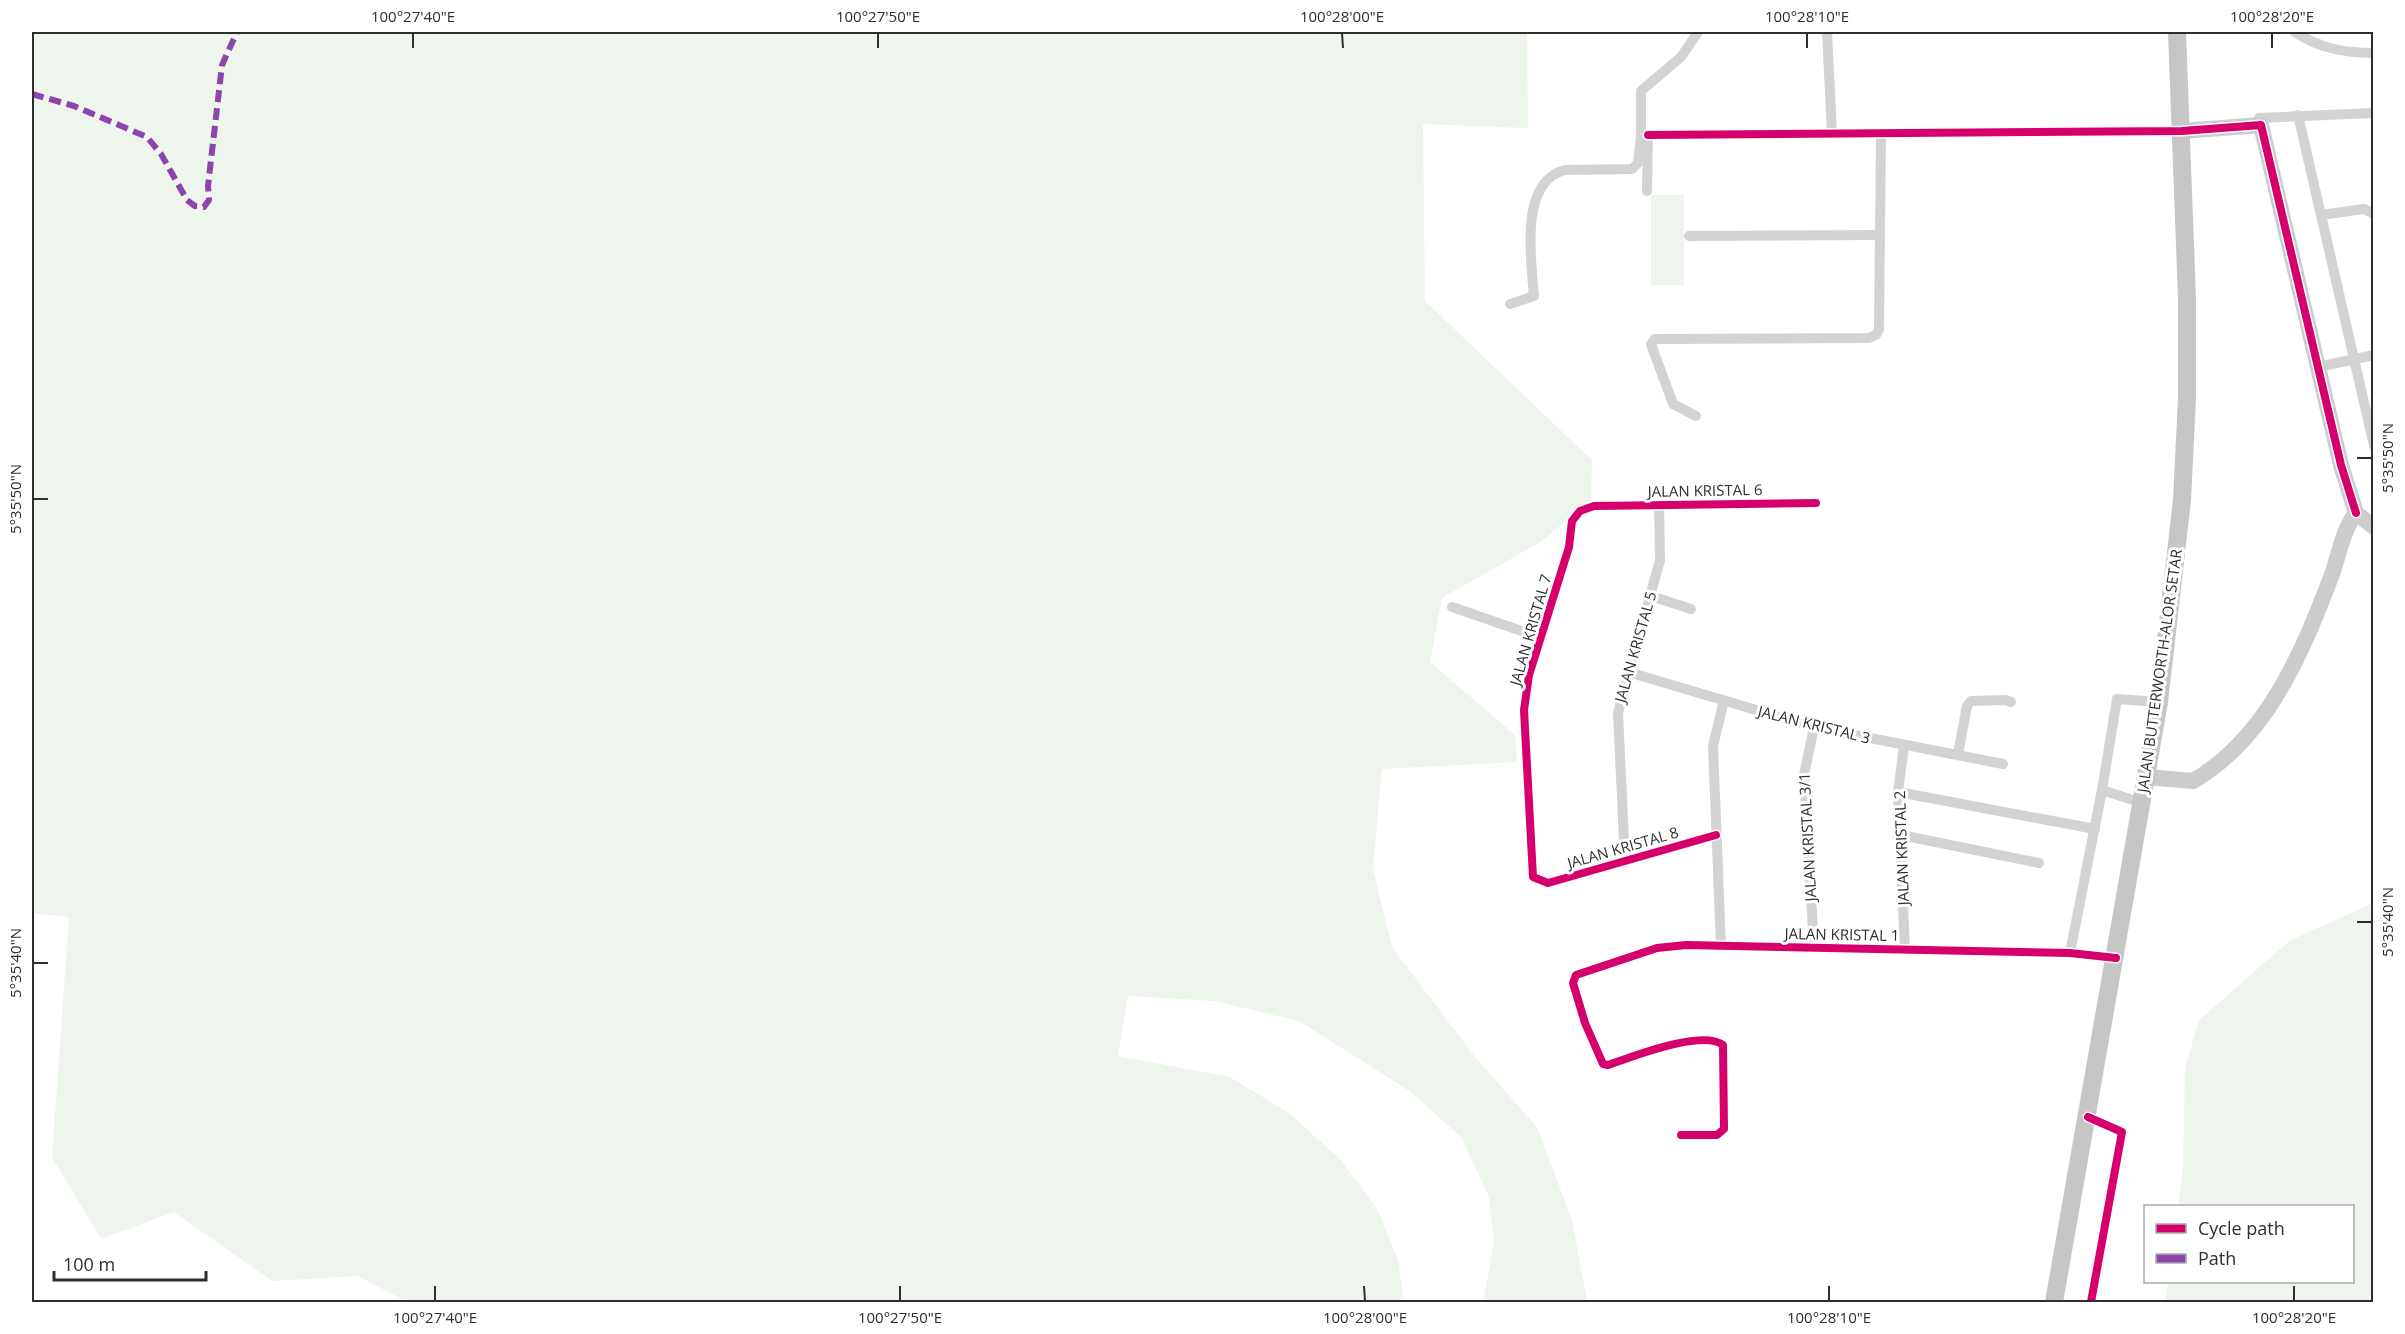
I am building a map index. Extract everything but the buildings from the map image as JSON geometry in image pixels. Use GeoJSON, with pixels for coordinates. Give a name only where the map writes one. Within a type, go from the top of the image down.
{"type":"FeatureCollection","features":[{"type":"Feature","properties":{"kind":"main road","name":"JALAN BUTTERWORTH-ALOR SETAR"},"geometry":{"type":"LineString","coordinates":[[2054,1302],[2159,702],[2182,500],[2187,399],[2182,131],[2177,32]]}},
{"type":"Feature","properties":{"kind":"street"},"geometry":{"type":"LineString","coordinates":[[1647,191],[1641,91],[1681,57],[1698,32]]}},
{"type":"Feature","properties":{"kind":"street"},"geometry":{"type":"LineString","coordinates":[[1827,32],[1832,134]]}},
{"type":"Feature","properties":{"kind":"street"},"geometry":{"type":"LineString","coordinates":[[2295,32],[2309,41],[2330,49],[2373,53]]}},
{"type":"Feature","properties":{"kind":"street"},"geometry":{"type":"LineString","coordinates":[[2259,118],[2373,113]]}},
{"type":"Feature","properties":{"kind":"street"},"geometry":{"type":"LineString","coordinates":[[2298,115],[2373,446]]}},
{"type":"Feature","properties":{"kind":"street"},"geometry":{"type":"LineString","coordinates":[[1645,135],[2182,131],[2261,125],[2348,494],[2356,513],[2373,526]]}},
{"type":"Feature","properties":{"kind":"street"},"geometry":{"type":"LineString","coordinates":[[1696,416],[1681,411],[1670,399],[1652,344],[1654,339],[1869,338],[1876,335],[1879,329],[1881,133]]}},
{"type":"Feature","properties":{"kind":"street"},"geometry":{"type":"LineString","coordinates":[[1510,304],[1534,296],[1530,235],[1534,209],[1542,185],[1556,173],[1566,170],[1636,167],[1645,135]]}},
{"type":"Feature","properties":{"kind":"street"},"geometry":{"type":"LineString","coordinates":[[2321,215],[2364,209],[2373,214]]}},
{"type":"Feature","properties":{"kind":"street"},"geometry":{"type":"LineString","coordinates":[[1689,236],[1880,235]]}},
{"type":"Feature","properties":{"kind":"street"},"geometry":{"type":"LineString","coordinates":[[2318,367],[2373,355]]}},
{"type":"Feature","properties":{"kind":"street","name":"JALAN KRISTAL 6"},"geometry":{"type":"LineString","coordinates":[[1594,506],[1816,503]]}},
{"type":"Feature","properties":{"kind":"street","name":"JALAN KRISTAL 5"},"geometry":{"type":"LineString","coordinates":[[1624,862],[1617,736],[1618,713],[1660,560],[1659,505]]}},
{"type":"Feature","properties":{"kind":"street","name":"JALAN KRISTAL 7"},"geometry":{"type":"LineString","coordinates":[[1537,881],[1532,873],[1524,710],[1529,675],[1569,547],[1572,521],[1580,511],[1594,506]]}},
{"type":"Feature","properties":{"kind":"street"},"geometry":{"type":"LineString","coordinates":[[2146,777],[2193,781],[2240,743],[2259,723],[2301,646],[2332,576],[2347,528],[2356,513]]}},
{"type":"Feature","properties":{"kind":"street"},"geometry":{"type":"LineString","coordinates":[[1651,596],[1691,609]]}},
{"type":"Feature","properties":{"kind":"street"},"geometry":{"type":"LineString","coordinates":[[1452,607],[1542,638]]}},
{"type":"Feature","properties":{"kind":"street","name":"JALAN KRISTAL 3"},"geometry":{"type":"LineString","coordinates":[[1628,672],[1814,727],[2003,764]]}},
{"type":"Feature","properties":{"kind":"street"},"geometry":{"type":"LineString","coordinates":[[2070,953],[2095,829],[2117,699],[2159,702]]}},
{"type":"Feature","properties":{"kind":"street"},"geometry":{"type":"LineString","coordinates":[[1958,754],[1967,706],[1971,701],[2006,700],[2011,702]]}},
{"type":"Feature","properties":{"kind":"street"},"geometry":{"type":"LineString","coordinates":[[1721,946],[1713,746],[1724,701]]}},
{"type":"Feature","properties":{"kind":"street","name":"JALAN KRISTAL 3/1"},"geometry":{"type":"LineString","coordinates":[[1814,727],[1804,775],[1814,948]]}},
{"type":"Feature","properties":{"kind":"street","name":"JALAN KRISTAL 2"},"geometry":{"type":"LineString","coordinates":[[1904,746],[1898,792],[1905,950]]}},
{"type":"Feature","properties":{"kind":"street"},"geometry":{"type":"LineString","coordinates":[[2102,790],[2142,802]]}},
{"type":"Feature","properties":{"kind":"street"},"geometry":{"type":"LineString","coordinates":[[1898,792],[2095,829]]}},
{"type":"Feature","properties":{"kind":"street","name":"JALAN KRISTAL 8"},"geometry":{"type":"LineString","coordinates":[[1537,881],[1548,883],[1716,835]]}},
{"type":"Feature","properties":{"kind":"street"},"geometry":{"type":"LineString","coordinates":[[1901,836],[2039,863]]}},
{"type":"Feature","properties":{"kind":"street","name":"JALAN KRISTAL 1"},"geometry":{"type":"LineString","coordinates":[[1681,1135],[1717,1135],[1724,1129],[1723,1046],[1717,1042],[1688,1041],[1608,1065],[1603,1064],[1585,1023],[1573,978],[1576,975],[1657,948],[1686,945],[2070,953],[2116,958]]}},
{"type":"Feature","properties":{"kind":"street"},"geometry":{"type":"LineString","coordinates":[[2088,1117],[2122,1132],[2091,1302]]}},
{"type":"Feature","properties":{"kind":"shaded area"},"geometry":{"type":"Polygon","coordinates":[[[32,32],[1527,32],[1528,128],[1423,124],[1425,301],[1592,460],[1591,501],[1539,543],[1442,598],[1430,662],[1515,735],[1517,762],[1382,769],[1373,868],[1392,947],[1475,1057],[1537,1127],[1572,1220],[1587,1300],[1483,1302],[1494,1242],[1489,1197],[1461,1137],[1411,1092],[1299,1021],[1214,1001],[1128,996],[1118,1056],[1230,1077],[1289,1113],[1339,1158],[1378,1210],[1398,1260],[1404,1302],[407,1302],[358,1276],[272,1281],[174,1212],[101,1239],[52,1157],[69,917],[32,913],[32,32]]]}},
{"type":"Feature","properties":{"kind":"shaded area"},"geometry":{"type":"Polygon","coordinates":[[[1651,195],[1684,195],[1684,285],[1651,285],[1651,195]]]}},
{"type":"Feature","properties":{"kind":"shaded area"},"geometry":{"type":"Polygon","coordinates":[[[2373,903],[2373,1302],[2165,1302],[2168,1283],[2354,1283],[2354,1205],[2178,1205],[2183,1170],[2185,1068],[2199,1020],[2289,941],[2373,903]]]}},
{"type":"Feature","properties":{"kind":"marked path"},"geometry":{"type":"LineString","coordinates":[[32,94],[74,106],[147,137],[161,154],[187,200],[195,206],[204,207],[209,200],[208,186],[222,65],[237,32]]}},
{"type":"Feature","properties":{"kind":"cycle path"},"geometry":{"type":"LineString","coordinates":[[1648,135],[2182,131],[2261,125],[2341,465],[2356,513]]}},
{"type":"Feature","properties":{"kind":"cycle path"},"geometry":{"type":"LineString","coordinates":[[1716,835],[1548,883],[1533,877],[1524,710],[1529,675],[1569,547],[1572,521],[1580,511],[1594,506],[1816,503]]}},
{"type":"Feature","properties":{"kind":"cycle path"},"geometry":{"type":"LineString","coordinates":[[1681,1135],[1717,1135],[1724,1129],[1723,1045],[1713,1041],[1684,1042],[1608,1065],[1603,1064],[1585,1023],[1573,983],[1576,975],[1657,948],[1686,945],[2070,953],[2116,958]]}},
{"type":"Feature","properties":{"kind":"cycle path"},"geometry":{"type":"LineString","coordinates":[[2088,1117],[2122,1132],[2091,1302]]}}]}
